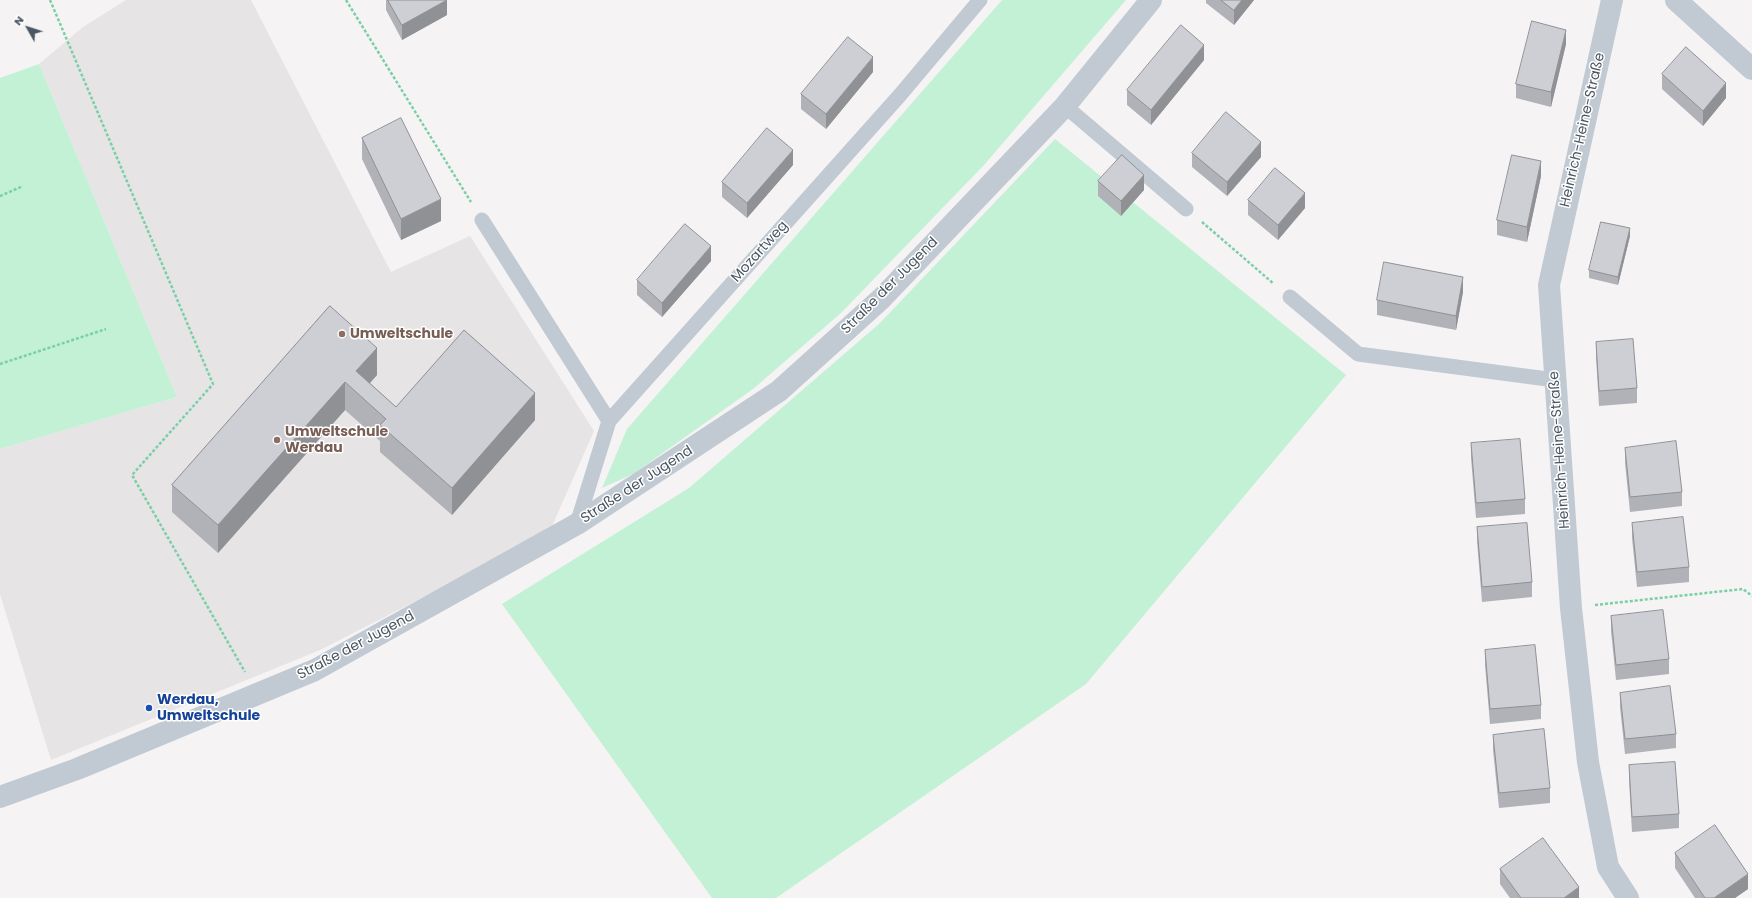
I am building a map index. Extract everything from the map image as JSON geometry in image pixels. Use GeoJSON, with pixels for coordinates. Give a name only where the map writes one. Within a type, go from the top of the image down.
{"type":"FeatureCollection","features":[{"type":"Feature","properties":{"kind":"street","name":"Straße der Jugend"},"geometry":{"type":"LineString","coordinates":[[0,798],[77,769],[315,670],[577,524],[779,391],[882,298],[1065,106],[1151,0]]}},
{"type":"Feature","properties":{"kind":"street","name":"Heinrich-Heine-Straße"},"geometry":{"type":"LineString","coordinates":[[1612,0],[1549,285],[1571,608],[1588,762],[1608,867],[1628,898]]}},
{"type":"Feature","properties":{"kind":"street"},"geometry":{"type":"LineString","coordinates":[[1676,0],[1752,70]]}},
{"type":"Feature","properties":{"kind":"lane","name":"Mozartweg"},"geometry":{"type":"LineString","coordinates":[[577,524],[609,420],[900,95],[980,0]]}},
{"type":"Feature","properties":{"kind":"lane"},"geometry":{"type":"LineString","coordinates":[[1065,106],[1186,209]]}},
{"type":"Feature","properties":{"kind":"lane"},"geometry":{"type":"LineString","coordinates":[[482,220],[609,420]]}},
{"type":"Feature","properties":{"kind":"lane"},"geometry":{"type":"LineString","coordinates":[[1290,297],[1358,354],[1555,380]]}},
{"type":"Feature","properties":{"kind":"path"},"geometry":{"type":"LineString","coordinates":[[50,0],[213,384],[132,475],[257,694]]}},
{"type":"Feature","properties":{"kind":"path"},"geometry":{"type":"LineString","coordinates":[[346,0],[482,220]]}},
{"type":"Feature","properties":{"kind":"path"},"geometry":{"type":"LineString","coordinates":[[0,196],[23,186]]}},
{"type":"Feature","properties":{"kind":"path"},"geometry":{"type":"LineString","coordinates":[[1186,209],[1290,297]]}},
{"type":"Feature","properties":{"kind":"path"},"geometry":{"type":"LineString","coordinates":[[0,364],[106,329]]}},
{"type":"Feature","properties":{"kind":"path"},"geometry":{"type":"LineString","coordinates":[[1571,608],[1743,589],[1752,596]]}},
{"type":"Feature","properties":{"kind":"shaded area","name":"Umweltschule"},"geometry":{"type":"Polygon","coordinates":[[[126,0],[251,0],[391,272],[470,236],[594,431],[549,533],[320,650],[51,760],[0,594],[0,449],[177,397],[39,64],[83,27],[126,0]]]}},
{"type":"Feature","properties":{"kind":"green space"},"geometry":{"type":"Polygon","coordinates":[[[1002,0],[1126,0],[984,165],[841,313],[753,389],[633,474],[602,488],[627,429],[1002,0]]]}},
{"type":"Feature","properties":{"kind":"green space"},"geometry":{"type":"Polygon","coordinates":[[[39,64],[177,397],[0,449],[0,78],[39,64]]]}},
{"type":"Feature","properties":{"kind":"green space"},"geometry":{"type":"Polygon","coordinates":[[[1055,139],[1346,375],[1086,684],[776,898],[712,898],[502,604],[689,488],[880,323],[1055,139]]]}},
{"type":"Feature","properties":{"kind":"building"},"geometry":{"type":"Polygon","coordinates":[[[388,0],[447,0],[402,25],[388,0]]]}},
{"type":"Feature","properties":{"kind":"building"},"geometry":{"type":"Polygon","coordinates":[[[1221,0],[1242,0],[1234,10],[1221,0]]]}},
{"type":"Feature","properties":{"kind":"building"},"geometry":{"type":"Polygon","coordinates":[[[1532,21],[1566,30],[1551,92],[1516,84],[1532,21]]]}},
{"type":"Feature","properties":{"kind":"building"},"geometry":{"type":"Polygon","coordinates":[[[1181,25],[1204,45],[1151,110],[1127,90],[1181,25]]]}},
{"type":"Feature","properties":{"kind":"building"},"geometry":{"type":"Polygon","coordinates":[[[848,37],[873,57],[826,114],[801,94],[848,37]]]}},
{"type":"Feature","properties":{"kind":"building"},"geometry":{"type":"Polygon","coordinates":[[[1686,47],[1726,83],[1703,111],[1662,74],[1686,47]]]}},
{"type":"Feature","properties":{"kind":"building"},"geometry":{"type":"Polygon","coordinates":[[[1226,112],[1261,142],[1227,182],[1192,153],[1226,112]]]}},
{"type":"Feature","properties":{"kind":"building"},"geometry":{"type":"Polygon","coordinates":[[[401,118],[441,199],[401,219],[362,138],[401,118]]]}},
{"type":"Feature","properties":{"kind":"building"},"geometry":{"type":"Polygon","coordinates":[[[767,128],[793,150],[747,203],[722,182],[767,128]]]}},
{"type":"Feature","properties":{"kind":"building"},"geometry":{"type":"Polygon","coordinates":[[[1122,155],[1144,175],[1121,201],[1098,181],[1122,155]]]}},
{"type":"Feature","properties":{"kind":"building"},"geometry":{"type":"Polygon","coordinates":[[[1512,155],[1541,161],[1527,227],[1497,220],[1512,155]]]}},
{"type":"Feature","properties":{"kind":"building"},"geometry":{"type":"Polygon","coordinates":[[[1275,168],[1305,193],[1278,225],[1248,200],[1275,168]]]}},
{"type":"Feature","properties":{"kind":"building"},"geometry":{"type":"Polygon","coordinates":[[[1601,222],[1630,228],[1618,277],[1589,270],[1601,222]]]}},
{"type":"Feature","properties":{"kind":"building"},"geometry":{"type":"Polygon","coordinates":[[[685,224],[711,246],[662,303],[637,280],[685,224]]]}},
{"type":"Feature","properties":{"kind":"building"},"geometry":{"type":"Polygon","coordinates":[[[1384,262],[1463,277],[1456,316],[1377,300],[1384,262]]]}},
{"type":"Feature","properties":{"kind":"building"},"geometry":{"type":"Polygon","coordinates":[[[330,306],[377,348],[356,371],[396,407],[464,330],[535,393],[452,488],[380,425],[386,419],[345,382],[218,525],[172,485],[330,306]]]}},
{"type":"Feature","properties":{"kind":"building"},"geometry":{"type":"Polygon","coordinates":[[[1633,339],[1637,388],[1599,391],[1596,342],[1633,339]]]}},
{"type":"Feature","properties":{"kind":"building"},"geometry":{"type":"Polygon","coordinates":[[[1520,439],[1525,499],[1476,503],[1471,443],[1520,439]]]}},
{"type":"Feature","properties":{"kind":"building"},"geometry":{"type":"Polygon","coordinates":[[[1676,441],[1682,492],[1630,497],[1625,448],[1676,441]]]}},
{"type":"Feature","properties":{"kind":"building"},"geometry":{"type":"Polygon","coordinates":[[[1683,517],[1689,567],[1637,572],[1632,523],[1683,517]]]}},
{"type":"Feature","properties":{"kind":"building"},"geometry":{"type":"Polygon","coordinates":[[[1527,523],[1532,582],[1482,587],[1477,527],[1527,523]]]}},
{"type":"Feature","properties":{"kind":"building"},"geometry":{"type":"Polygon","coordinates":[[[1663,610],[1669,659],[1616,665],[1611,616],[1663,610]]]}},
{"type":"Feature","properties":{"kind":"building"},"geometry":{"type":"Polygon","coordinates":[[[1535,645],[1541,705],[1490,709],[1485,650],[1535,645]]]}},
{"type":"Feature","properties":{"kind":"building"},"geometry":{"type":"Polygon","coordinates":[[[1670,686],[1676,734],[1625,739],[1620,693],[1670,686]]]}},
{"type":"Feature","properties":{"kind":"building"},"geometry":{"type":"Polygon","coordinates":[[[1544,729],[1550,788],[1499,793],[1493,735],[1544,729]]]}},
{"type":"Feature","properties":{"kind":"building"},"geometry":{"type":"Polygon","coordinates":[[[1675,762],[1679,814],[1632,817],[1629,765],[1675,762]]]}},
{"type":"Feature","properties":{"kind":"building"},"geometry":{"type":"Polygon","coordinates":[[[1715,825],[1748,874],[1714,898],[1705,898],[1675,853],[1715,825]]]}},
{"type":"Feature","properties":{"kind":"building"},"geometry":{"type":"Polygon","coordinates":[[[1543,838],[1579,887],[1564,898],[1521,898],[1500,869],[1543,838]]]}},
{"type":"Feature","properties":{"kind":"place","name":"Umweltschule"},"geometry":{"type":"Point","coordinates":[342,334]}},
{"type":"Feature","properties":{"kind":"place","name":"Umweltschule Werdau"},"geometry":{"type":"Point","coordinates":[277,440]}},
{"type":"Feature","properties":{"kind":"place","name":"Werdau, Umweltschule"},"geometry":{"type":"Point","coordinates":[149,708]}}]}
